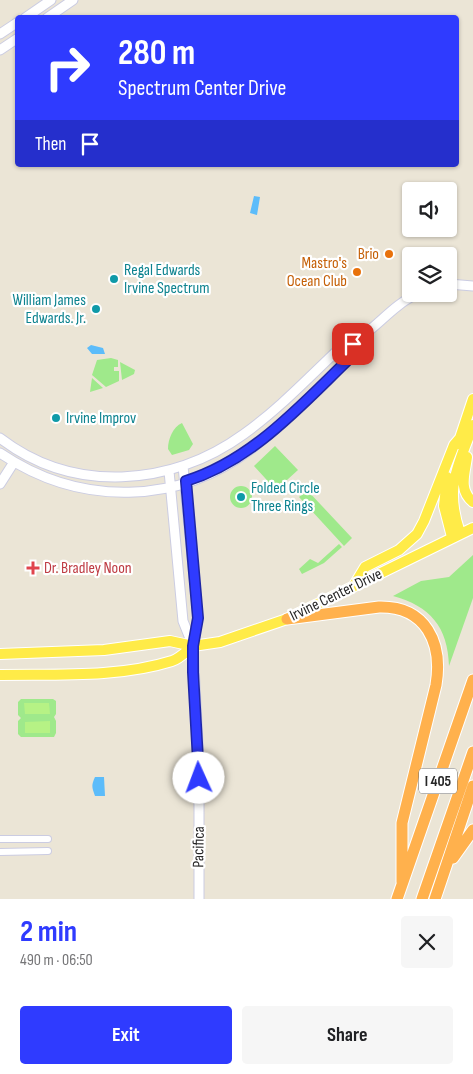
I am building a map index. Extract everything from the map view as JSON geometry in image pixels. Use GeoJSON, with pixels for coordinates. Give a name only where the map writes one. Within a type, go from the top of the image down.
{"type":"FeatureCollection","features":[{"type":"Feature","properties":{"kind":"highway"},"geometry":{"type":"LineString","coordinates":[[287,619],[378,608],[393,608],[408,613],[421,622],[434,642],[439,664],[402,823],[402,882]]}},
{"type":"Feature","properties":{"kind":"highway","name":"I 405"},"geometry":{"type":"LineString","coordinates":[[397,899],[473,680]]}},
{"type":"Feature","properties":{"kind":"highway"},"geometry":{"type":"LineString","coordinates":[[422,899],[473,752]]}},
{"type":"Feature","properties":{"kind":"highway","name":"I 405"},"geometry":{"type":"LineString","coordinates":[[434,899],[473,786]]}},
{"type":"Feature","properties":{"kind":"highway"},"geometry":{"type":"LineString","coordinates":[[446,868],[473,830]]}},
{"type":"Feature","properties":{"kind":"main road"},"geometry":{"type":"LineString","coordinates":[[456,535],[452,506],[453,488],[473,399]]}},
{"type":"Feature","properties":{"kind":"main road"},"geometry":{"type":"LineString","coordinates":[[473,425],[463,441],[464,486],[467,496],[473,502]]}},
{"type":"Feature","properties":{"kind":"main road"},"geometry":{"type":"LineString","coordinates":[[353,587],[365,567],[399,550],[417,534],[454,445],[463,441]]}},
{"type":"Feature","properties":{"kind":"main road","name":"Irvine Center Drive"},"geometry":{"type":"LineString","coordinates":[[0,654],[104,650],[170,641],[193,646],[220,642],[287,619],[473,528]]}},
{"type":"Feature","properties":{"kind":"main road","name":"Irvine Center Drive"},"geometry":{"type":"LineString","coordinates":[[0,675],[83,673],[129,669],[174,661],[193,646]]}},
{"type":"Feature","properties":{"kind":"street"},"geometry":{"type":"LineString","coordinates":[[29,15],[51,0]]}},
{"type":"Feature","properties":{"kind":"street"},"geometry":{"type":"LineString","coordinates":[[51,15],[73,0]]}},
{"type":"Feature","properties":{"kind":"street"},"geometry":{"type":"LineString","coordinates":[[0,34],[15,24]]}},
{"type":"Feature","properties":{"kind":"street"},"geometry":{"type":"LineString","coordinates":[[0,50],[15,40]]}},
{"type":"Feature","properties":{"kind":"street"},"geometry":{"type":"LineString","coordinates":[[457,285],[473,286]]}},
{"type":"Feature","properties":{"kind":"street"},"geometry":{"type":"LineString","coordinates":[[0,438],[41,463],[86,476],[119,478],[169,471],[184,466],[217,451],[245,434],[340,348],[353,344],[384,317],[406,302]]}},
{"type":"Feature","properties":{"kind":"street"},"geometry":{"type":"LineString","coordinates":[[0,453],[51,480],[90,491],[131,493],[171,486],[224,465],[254,446],[350,358],[353,344]]}},
{"type":"Feature","properties":{"kind":"street"},"geometry":{"type":"LineString","coordinates":[[0,484],[14,462]]}},
{"type":"Feature","properties":{"kind":"street","name":"Pacifica"},"geometry":{"type":"LineString","coordinates":[[184,466],[198,618],[193,646],[199,763],[199,899]]}},
{"type":"Feature","properties":{"kind":"street","name":"Pacifica"},"geometry":{"type":"LineString","coordinates":[[169,471],[182,621],[193,646]]}},
{"type":"Feature","properties":{"kind":"street"},"geometry":{"type":"LineString","coordinates":[[0,839],[48,839]]}},
{"type":"Feature","properties":{"kind":"street"},"geometry":{"type":"LineString","coordinates":[[0,852],[48,851]]}},
{"type":"Feature","properties":{"kind":"green space"},"geometry":{"type":"Polygon","coordinates":[[[111,358],[118,360],[118,367],[114,367],[114,371],[119,371],[119,381],[106,387],[92,375],[97,360],[111,358]]]}},
{"type":"Feature","properties":{"kind":"green space"},"geometry":{"type":"Polygon","coordinates":[[[120,362],[135,370],[134,374],[122,380],[120,362]]]}},
{"type":"Feature","properties":{"kind":"green space"},"geometry":{"type":"Polygon","coordinates":[[[92,378],[103,388],[90,392],[92,378]]]}},
{"type":"Feature","properties":{"kind":"green space"},"geometry":{"type":"Polygon","coordinates":[[[182,423],[193,444],[189,450],[172,455],[168,449],[170,437],[176,427],[182,423]]]}},
{"type":"Feature","properties":{"kind":"green space"},"geometry":{"type":"Polygon","coordinates":[[[275,446],[298,470],[276,490],[254,466],[275,446]]]}},
{"type":"Feature","properties":{"kind":"green space"},"geometry":{"type":"Polygon","coordinates":[[[241,486],[251,493],[252,497],[245,507],[241,508],[231,501],[230,497],[237,487],[241,486]]]}},
{"type":"Feature","properties":{"kind":"green space"},"geometry":{"type":"Polygon","coordinates":[[[307,490],[352,538],[344,546],[299,497],[307,490]]]}},
{"type":"Feature","properties":{"kind":"green space"},"geometry":{"type":"Polygon","coordinates":[[[339,544],[342,547],[324,563],[302,574],[299,569],[310,559],[318,563],[339,544]]]}},
{"type":"Feature","properties":{"kind":"green space"},"geometry":{"type":"Polygon","coordinates":[[[473,555],[473,598],[449,666],[445,640],[441,629],[434,620],[427,612],[417,606],[393,596],[421,581],[449,577],[473,555]]]}},
{"type":"Feature","properties":{"kind":"green space"},"geometry":{"type":"Polygon","coordinates":[[[21,699],[53,699],[56,701],[56,714],[54,717],[56,733],[54,737],[21,737],[18,734],[18,721],[21,718],[18,715],[18,702],[21,699]]]}},
{"type":"Feature","properties":{"kind":"green space"},"geometry":{"type":"Polygon","coordinates":[[[24,703],[49,703],[50,714],[25,714],[24,703]]]}},
{"type":"Feature","properties":{"kind":"green space"},"geometry":{"type":"Polygon","coordinates":[[[50,721],[50,733],[25,733],[25,722],[50,721]]]}},
{"type":"Feature","properties":{"kind":"water"},"geometry":{"type":"Polygon","coordinates":[[[254,196],[260,197],[257,215],[250,213],[254,196]]]}},
{"type":"Feature","properties":{"kind":"water"},"geometry":{"type":"Polygon","coordinates":[[[91,345],[103,348],[105,354],[92,354],[87,348],[91,345]]]}},
{"type":"Feature","properties":{"kind":"water"},"geometry":{"type":"Polygon","coordinates":[[[95,777],[104,777],[105,796],[95,796],[92,786],[95,777]]]}},
{"type":"Feature","properties":{"kind":"place","name":"Brio"},"geometry":{"type":"Point","coordinates":[389,254]}},
{"type":"Feature","properties":{"kind":"place","name":"Mastro's Ocean Club"},"geometry":{"type":"Point","coordinates":[357,272]}},
{"type":"Feature","properties":{"kind":"place","name":"Regal Edwards Irvine Spectrum"},"geometry":{"type":"Point","coordinates":[114,279]}},
{"type":"Feature","properties":{"kind":"place","name":"William James Edwards. Jr."},"geometry":{"type":"Point","coordinates":[96,309]}},
{"type":"Feature","properties":{"kind":"place","name":"Irvine Improv"},"geometry":{"type":"Point","coordinates":[56,418]}},
{"type":"Feature","properties":{"kind":"place","name":"Folded Circle Three Rings"},"geometry":{"type":"Point","coordinates":[241,497]}},
{"type":"Feature","properties":{"kind":"place","name":"Dr. Bradley Noon"},"geometry":{"type":"Point","coordinates":[33,568]}},
{"type":"Feature","properties":{"kind":"route"},"geometry":{"type":"LineString","coordinates":[[199,778],[193,672],[193,646],[198,618],[186,481],[199,477],[240,456],[280,425],[350,358],[353,344]]}}]}
